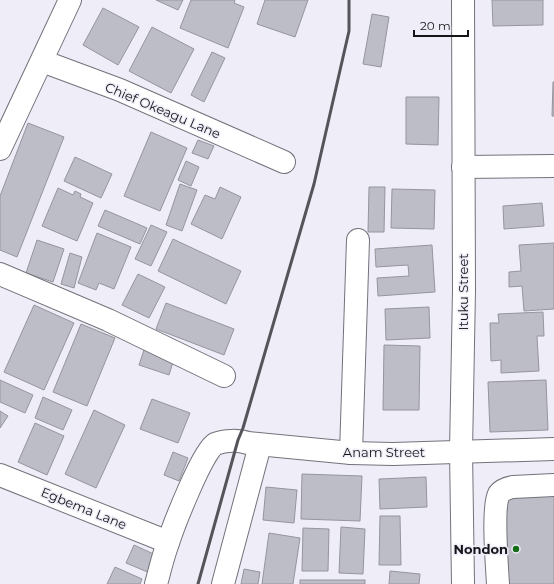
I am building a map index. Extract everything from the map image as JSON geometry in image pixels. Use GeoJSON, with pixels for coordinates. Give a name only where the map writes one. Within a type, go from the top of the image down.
{"type":"FeatureCollection","features":[{"type":"Feature","properties":{"kind":"street"},"geometry":{"type":"LineString","coordinates":[[0,149],[70,0]]}},
{"type":"Feature","properties":{"kind":"street","name":"Ituku Street"},"geometry":{"type":"LineString","coordinates":[[463,0],[464,290],[461,451],[463,584]]}},
{"type":"Feature","properties":{"kind":"street","name":"Chief Okeagu Lane"},"geometry":{"type":"LineString","coordinates":[[42,61],[120,90],[284,162]]}},
{"type":"Feature","properties":{"kind":"street"},"geometry":{"type":"LineString","coordinates":[[463,167],[554,166]]}},
{"type":"Feature","properties":{"kind":"street"},"geometry":{"type":"LineString","coordinates":[[351,453],[358,240]]}},
{"type":"Feature","properties":{"kind":"street"},"geometry":{"type":"LineString","coordinates":[[0,274],[108,320],[224,376]]}},
{"type":"Feature","properties":{"kind":"street","name":"Anam Street"},"geometry":{"type":"LineString","coordinates":[[168,542],[195,476],[207,453],[214,445],[238,440],[260,445],[351,453],[393,454],[554,449]]}},
{"type":"Feature","properties":{"kind":"street"},"geometry":{"type":"LineString","coordinates":[[223,584],[260,445]]}},
{"type":"Feature","properties":{"kind":"street","name":"Egbema Lane"},"geometry":{"type":"LineString","coordinates":[[0,475],[168,542]]}},
{"type":"Feature","properties":{"kind":"street"},"geometry":{"type":"LineString","coordinates":[[498,584],[496,506],[499,494],[507,488],[512,487],[554,485]]}},
{"type":"Feature","properties":{"kind":"street"},"geometry":{"type":"LineString","coordinates":[[156,584],[168,542]]}},
{"type":"Feature","properties":{"kind":"street"},"geometry":{"type":"LineString","coordinates":[[462,560],[497,559]]}},
{"type":"Feature","properties":{"kind":"building"},"geometry":{"type":"Polygon","coordinates":[[[156,0],[183,0],[178,10],[156,0]]]}},
{"type":"Feature","properties":{"kind":"building"},"geometry":{"type":"Polygon","coordinates":[[[191,0],[235,0],[234,3],[244,7],[228,48],[180,28],[191,0]]]}},
{"type":"Feature","properties":{"kind":"building"},"geometry":{"type":"Polygon","coordinates":[[[265,0],[308,0],[295,37],[257,24],[265,0]]]}},
{"type":"Feature","properties":{"kind":"building"},"geometry":{"type":"Polygon","coordinates":[[[492,0],[543,0],[543,25],[493,26],[492,0]]]}},
{"type":"Feature","properties":{"kind":"building"},"geometry":{"type":"Polygon","coordinates":[[[103,8],[139,27],[118,65],[83,45],[103,8]]]}},
{"type":"Feature","properties":{"kind":"building"},"geometry":{"type":"Polygon","coordinates":[[[372,14],[389,17],[381,67],[363,64],[372,14]]]}},
{"type":"Feature","properties":{"kind":"building"},"geometry":{"type":"Polygon","coordinates":[[[152,27],[194,49],[171,93],[129,71],[152,27]]]}},
{"type":"Feature","properties":{"kind":"building"},"geometry":{"type":"Polygon","coordinates":[[[212,52],[225,58],[204,102],[191,95],[212,52]]]}},
{"type":"Feature","properties":{"kind":"building"},"geometry":{"type":"Polygon","coordinates":[[[553,82],[554,116],[552,116],[553,82]]]}},
{"type":"Feature","properties":{"kind":"building"},"geometry":{"type":"Polygon","coordinates":[[[406,97],[439,97],[438,145],[406,144],[406,97]]]}},
{"type":"Feature","properties":{"kind":"building"},"geometry":{"type":"Polygon","coordinates":[[[28,123],[64,137],[17,257],[0,250],[0,196],[28,123]]]}},
{"type":"Feature","properties":{"kind":"building"},"geometry":{"type":"Polygon","coordinates":[[[151,132],[187,148],[160,211],[124,196],[151,132]]]}},
{"type":"Feature","properties":{"kind":"building"},"geometry":{"type":"Polygon","coordinates":[[[198,140],[214,146],[208,159],[192,153],[198,140]]]}},
{"type":"Feature","properties":{"kind":"building"},"geometry":{"type":"Polygon","coordinates":[[[75,157],[112,174],[101,198],[64,181],[75,157]]]}},
{"type":"Feature","properties":{"kind":"building"},"geometry":{"type":"Polygon","coordinates":[[[186,161],[199,167],[191,186],[178,180],[186,161]]]}},
{"type":"Feature","properties":{"kind":"building"},"geometry":{"type":"Polygon","coordinates":[[[180,184],[197,190],[182,231],[166,225],[180,184]]]}},
{"type":"Feature","properties":{"kind":"building"},"geometry":{"type":"Polygon","coordinates":[[[220,187],[241,197],[222,239],[191,224],[205,195],[215,199],[220,187]]]}},
{"type":"Feature","properties":{"kind":"building"},"geometry":{"type":"Polygon","coordinates":[[[369,187],[385,187],[384,232],[368,232],[369,187]]]}},
{"type":"Feature","properties":{"kind":"building"},"geometry":{"type":"Polygon","coordinates":[[[58,188],[73,195],[75,191],[81,194],[80,197],[93,203],[77,241],[42,226],[58,188]]]}},
{"type":"Feature","properties":{"kind":"building"},"geometry":{"type":"Polygon","coordinates":[[[392,189],[435,190],[434,229],[391,228],[392,189]]]}},
{"type":"Feature","properties":{"kind":"building"},"geometry":{"type":"Polygon","coordinates":[[[542,203],[544,226],[504,229],[503,206],[542,203]]]}},
{"type":"Feature","properties":{"kind":"building"},"geometry":{"type":"Polygon","coordinates":[[[105,210],[147,228],[140,244],[98,226],[105,210]]]}},
{"type":"Feature","properties":{"kind":"building"},"geometry":{"type":"Polygon","coordinates":[[[151,225],[167,232],[151,266],[135,259],[151,225]]]}},
{"type":"Feature","properties":{"kind":"building"},"geometry":{"type":"Polygon","coordinates":[[[97,233],[131,247],[114,289],[99,283],[96,290],[78,283],[97,233]]]}},
{"type":"Feature","properties":{"kind":"building"},"geometry":{"type":"Polygon","coordinates":[[[173,239],[241,271],[226,304],[158,271],[173,239]]]}},
{"type":"Feature","properties":{"kind":"building"},"geometry":{"type":"Polygon","coordinates":[[[37,240],[64,249],[53,282],[26,273],[37,240]]]}},
{"type":"Feature","properties":{"kind":"building"},"geometry":{"type":"Polygon","coordinates":[[[554,243],[554,309],[524,311],[522,286],[509,287],[509,272],[521,271],[519,245],[554,243]]]}},
{"type":"Feature","properties":{"kind":"building"},"geometry":{"type":"Polygon","coordinates":[[[432,245],[435,292],[378,296],[377,278],[409,276],[408,265],[376,267],[375,249],[432,245]]]}},
{"type":"Feature","properties":{"kind":"building"},"geometry":{"type":"Polygon","coordinates":[[[70,253],[82,257],[74,288],[61,284],[70,253]]]}},
{"type":"Feature","properties":{"kind":"building"},"geometry":{"type":"Polygon","coordinates":[[[138,274],[165,287],[149,318],[122,305],[138,274]]]}},
{"type":"Feature","properties":{"kind":"building"},"geometry":{"type":"Polygon","coordinates":[[[166,303],[234,329],[224,355],[156,329],[166,303]]]}},
{"type":"Feature","properties":{"kind":"building"},"geometry":{"type":"Polygon","coordinates":[[[34,305],[74,323],[44,390],[4,372],[34,305]]]}},
{"type":"Feature","properties":{"kind":"building"},"geometry":{"type":"Polygon","coordinates":[[[429,307],[430,338],[386,340],[385,309],[429,307]]]}},
{"type":"Feature","properties":{"kind":"building"},"geometry":{"type":"Polygon","coordinates":[[[543,312],[544,336],[537,336],[539,371],[501,373],[501,360],[491,361],[490,323],[499,323],[498,314],[543,312]]]}},
{"type":"Feature","properties":{"kind":"building"},"geometry":{"type":"Polygon","coordinates":[[[81,324],[115,338],[87,406],[53,392],[81,324]]]}},
{"type":"Feature","properties":{"kind":"building"},"geometry":{"type":"Polygon","coordinates":[[[384,345],[420,346],[419,410],[383,410],[384,345]]]}},
{"type":"Feature","properties":{"kind":"building"},"geometry":{"type":"Polygon","coordinates":[[[144,350],[174,359],[169,375],[139,365],[144,350]]]}},
{"type":"Feature","properties":{"kind":"building"},"geometry":{"type":"Polygon","coordinates":[[[0,380],[33,395],[25,413],[0,402],[0,380]]]}},
{"type":"Feature","properties":{"kind":"building"},"geometry":{"type":"Polygon","coordinates":[[[546,380],[548,430],[490,432],[488,382],[546,380]]]}},
{"type":"Feature","properties":{"kind":"building"},"geometry":{"type":"Polygon","coordinates":[[[43,397],[72,410],[63,430],[35,418],[43,397]]]}},
{"type":"Feature","properties":{"kind":"building"},"geometry":{"type":"Polygon","coordinates":[[[152,399],[190,413],[178,443],[140,429],[152,399]]]}},
{"type":"Feature","properties":{"kind":"building"},"geometry":{"type":"Polygon","coordinates":[[[94,410],[125,425],[96,488],[65,474],[94,410]]]}},
{"type":"Feature","properties":{"kind":"building"},"geometry":{"type":"Polygon","coordinates":[[[0,411],[8,416],[0,428],[0,411]]]}},
{"type":"Feature","properties":{"kind":"building"},"geometry":{"type":"Polygon","coordinates":[[[35,423],[64,436],[47,475],[18,462],[35,423]]]}},
{"type":"Feature","properties":{"kind":"building"},"geometry":{"type":"Polygon","coordinates":[[[173,452],[188,458],[179,481],[164,475],[173,452]]]}},
{"type":"Feature","properties":{"kind":"building"},"geometry":{"type":"Polygon","coordinates":[[[302,474],[362,476],[360,521],[301,519],[302,474]]]}},
{"type":"Feature","properties":{"kind":"building"},"geometry":{"type":"Polygon","coordinates":[[[426,477],[427,507],[380,509],[379,479],[426,477]]]}},
{"type":"Feature","properties":{"kind":"building"},"geometry":{"type":"Polygon","coordinates":[[[266,487],[297,490],[294,523],[263,520],[266,487]]]}},
{"type":"Feature","properties":{"kind":"building"},"geometry":{"type":"Polygon","coordinates":[[[554,496],[554,584],[505,584],[503,498],[554,496]]]}},
{"type":"Feature","properties":{"kind":"building"},"geometry":{"type":"Polygon","coordinates":[[[380,516],[400,516],[401,565],[379,565],[380,516]]]}},
{"type":"Feature","properties":{"kind":"building"},"geometry":{"type":"Polygon","coordinates":[[[341,527],[365,529],[363,574],[339,573],[341,527]]]}},
{"type":"Feature","properties":{"kind":"building"},"geometry":{"type":"Polygon","coordinates":[[[303,528],[329,529],[328,571],[302,571],[303,528]]]}},
{"type":"Feature","properties":{"kind":"building"},"geometry":{"type":"Polygon","coordinates":[[[269,533],[300,538],[293,584],[262,584],[269,533]]]}},
{"type":"Feature","properties":{"kind":"building"},"geometry":{"type":"Polygon","coordinates":[[[134,545],[158,556],[150,573],[126,563],[134,545]]]}},
{"type":"Feature","properties":{"kind":"building"},"geometry":{"type":"Polygon","coordinates":[[[115,567],[142,579],[140,584],[107,584],[115,567]]]}},
{"type":"Feature","properties":{"kind":"building"},"geometry":{"type":"Polygon","coordinates":[[[244,569],[260,572],[258,584],[241,584],[244,569]]]}},
{"type":"Feature","properties":{"kind":"building"},"geometry":{"type":"Polygon","coordinates":[[[390,571],[420,574],[419,584],[389,584],[390,571]]]}},
{"type":"Feature","properties":{"kind":"building"},"geometry":{"type":"Polygon","coordinates":[[[300,580],[365,580],[365,584],[300,584],[300,580]]]}},
{"type":"Feature","properties":{"kind":"railway"},"geometry":{"type":"LineString","coordinates":[[198,584],[238,440],[243,428],[314,184],[349,31],[349,0]]}},
{"type":"Feature","properties":{"kind":"place","name":"Nondon"},"geometry":{"type":"Point","coordinates":[516,549]}}]}
